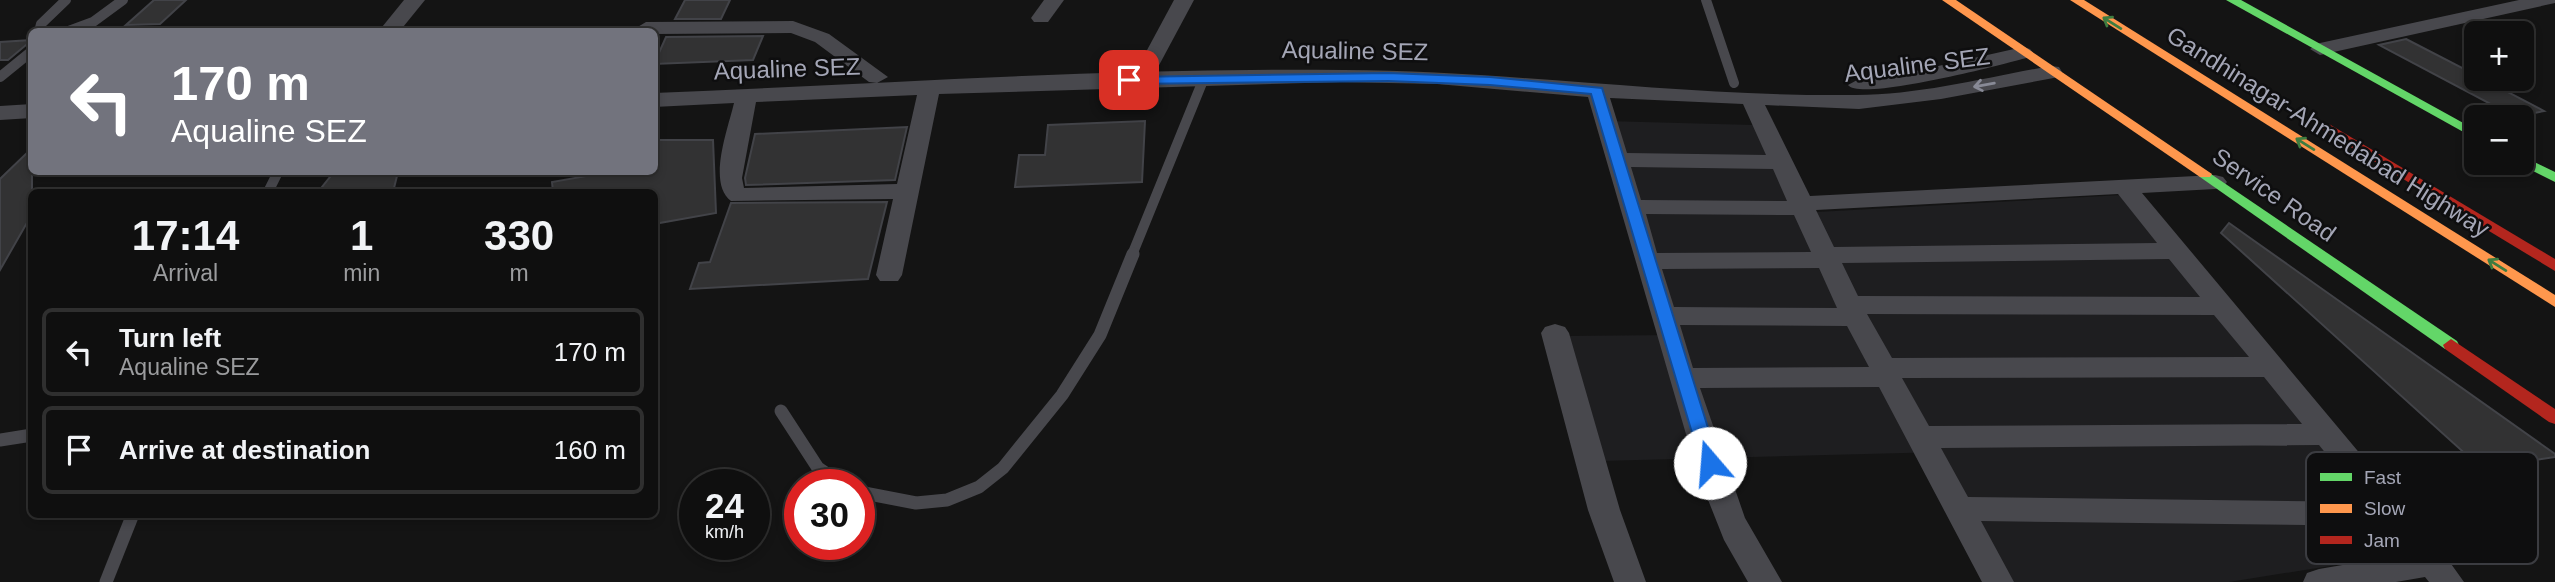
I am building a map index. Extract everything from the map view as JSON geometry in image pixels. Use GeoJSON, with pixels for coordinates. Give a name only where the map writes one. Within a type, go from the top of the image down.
{"type":"FeatureCollection","features":[{"type":"Feature","properties":{"kind":"street"},"geometry":{"type":"LineString","coordinates":[[391,28],[415,0]]}},
{"type":"Feature","properties":{"kind":"street"},"geometry":{"type":"LineString","coordinates":[[1041,18],[1054,0]]}},
{"type":"Feature","properties":{"kind":"street"},"geometry":{"type":"LineString","coordinates":[[1150,65],[1184,0]]}},
{"type":"Feature","properties":{"kind":"street","name":"Aqualine SEZ"},"geometry":{"type":"LineString","coordinates":[[1948,0],[2023,53],[2058,66]]}},
{"type":"Feature","properties":{"kind":"street","name":"Gandhinagar-Ahmedabad Highway"},"geometry":{"type":"LineString","coordinates":[[2076,0],[2555,302]]}},
{"type":"Feature","properties":{"kind":"street"},"geometry":{"type":"LineString","coordinates":[[2232,0],[2464,128]]}},
{"type":"Feature","properties":{"kind":"street"},"geometry":{"type":"LineString","coordinates":[[2320,48],[2547,0]]}},
{"type":"Feature","properties":{"kind":"street"},"geometry":{"type":"LineString","coordinates":[[646,28],[793,27],[822,38],[877,77]]}},
{"type":"Feature","properties":{"kind":"street"},"geometry":{"type":"LineString","coordinates":[[658,87],[1150,65],[1428,62],[1742,90],[1880,83],[2023,53]]}},
{"type":"Feature","properties":{"kind":"street","name":"Aqualine SEZ"},"geometry":{"type":"LineString","coordinates":[[658,100],[1204,78],[1437,78],[1597,91],[1742,90],[1859,102],[1899,99],[2058,66]]}},
{"type":"Feature","properties":{"kind":"street","name":"Service Road"},"geometry":{"type":"LineString","coordinates":[[2058,66],[2076,70],[2086,91],[2555,418]]}},
{"type":"Feature","properties":{"kind":"street"},"geometry":{"type":"LineString","coordinates":[[889,275],[929,89]]}},
{"type":"Feature","properties":{"kind":"street"},"geometry":{"type":"LineString","coordinates":[[1742,90],[1781,162],[1853,311],[1998,582]]}},
{"type":"Feature","properties":{"kind":"street"},"geometry":{"type":"LineString","coordinates":[[1597,91],[1663,316],[1724,508],[1744,549],[1766,582]]}},
{"type":"Feature","properties":{"kind":"street"},"geometry":{"type":"LineString","coordinates":[[746,97],[730,178],[733,191],[740,196],[907,191]]}},
{"type":"Feature","properties":{"kind":"street"},"geometry":{"type":"LineString","coordinates":[[0,113],[28,111]]}},
{"type":"Feature","properties":{"kind":"street"},"geometry":{"type":"LineString","coordinates":[[2320,123],[2555,266]]}},
{"type":"Feature","properties":{"kind":"street"},"geometry":{"type":"LineString","coordinates":[[0,127],[28,126]]}},
{"type":"Feature","properties":{"kind":"street"},"geometry":{"type":"LineString","coordinates":[[1617,160],[1781,162]]}},
{"type":"Feature","properties":{"kind":"street"},"geometry":{"type":"LineString","coordinates":[[2534,167],[2555,178]]}},
{"type":"Feature","properties":{"kind":"street"},"geometry":{"type":"LineString","coordinates":[[1631,207],[1802,206],[2215,182]]}},
{"type":"Feature","properties":{"kind":"street"},"geometry":{"type":"LineString","coordinates":[[2125,188],[2342,452]]}},
{"type":"Feature","properties":{"kind":"street"},"geometry":{"type":"LineString","coordinates":[[1647,261],[2177,251]]}},
{"type":"Feature","properties":{"kind":"street"},"geometry":{"type":"LineString","coordinates":[[1663,316],[2222,306]]}},
{"type":"Feature","properties":{"kind":"street"},"geometry":{"type":"LineString","coordinates":[[1555,333],[1604,510],[1630,582]]}},
{"type":"Feature","properties":{"kind":"street"},"geometry":{"type":"LineString","coordinates":[[1683,378],[1886,372],[2272,367]]}},
{"type":"Feature","properties":{"kind":"street"},"geometry":{"type":"LineString","coordinates":[[1920,437],[2327,434]]}},
{"type":"Feature","properties":{"kind":"street"},"geometry":{"type":"LineString","coordinates":[[1958,509],[2306,513]]}},
{"type":"Feature","properties":{"kind":"street"},"geometry":{"type":"LineString","coordinates":[[2319,582],[2440,573]]}},
{"type":"Feature","properties":{"kind":"lane"},"geometry":{"type":"LineString","coordinates":[[40,28],[66,0]]}},
{"type":"Feature","properties":{"kind":"lane"},"geometry":{"type":"LineString","coordinates":[[77,28],[93,22],[123,0]]}},
{"type":"Feature","properties":{"kind":"lane"},"geometry":{"type":"LineString","coordinates":[[1706,0],[1742,90]]}},
{"type":"Feature","properties":{"kind":"lane"},"geometry":{"type":"LineString","coordinates":[[0,77],[28,54]]}},
{"type":"Feature","properties":{"kind":"lane"},"geometry":{"type":"LineString","coordinates":[[875,495],[916,503],[947,500],[979,488],[1003,468],[1062,395],[1100,335],[1204,78]]}},
{"type":"Feature","properties":{"kind":"lane"},"geometry":{"type":"LineString","coordinates":[[781,411],[819,469]]}},
{"type":"Feature","properties":{"kind":"lane"},"geometry":{"type":"LineString","coordinates":[[0,440],[28,436]]}},
{"type":"Feature","properties":{"kind":"lane"},"geometry":{"type":"LineString","coordinates":[[106,582],[131,518]]}},
{"type":"Feature","properties":{"kind":"shaded area"},"geometry":{"type":"Polygon","coordinates":[[[1606,121],[1753,125],[1799,213],[2122,195],[2329,452],[2306,452],[2306,564],[2342,564],[2229,582],[2002,582],[1943,452],[1600,461],[1565,336],[1678,335],[1606,121]]]}},
{"type":"Feature","properties":{"kind":"building"},"geometry":{"type":"Polygon","coordinates":[[[154,0],[186,0],[160,24],[126,25],[154,0]]]}},
{"type":"Feature","properties":{"kind":"building"},"geometry":{"type":"Polygon","coordinates":[[[685,0],[730,0],[721,19],[675,19],[685,0]]]}},
{"type":"Feature","properties":{"kind":"building"},"geometry":{"type":"Polygon","coordinates":[[[763,36],[753,60],[658,64],[658,55],[666,37],[763,36]]]}},
{"type":"Feature","properties":{"kind":"building"},"geometry":{"type":"Polygon","coordinates":[[[2406,39],[2464,69],[2464,90],[2379,45],[2406,39]]]}},
{"type":"Feature","properties":{"kind":"building"},"geometry":{"type":"Polygon","coordinates":[[[28,40],[28,43],[8,60],[0,60],[0,42],[28,40]]]}},
{"type":"Feature","properties":{"kind":"building"},"geometry":{"type":"Polygon","coordinates":[[[2466,91],[2506,91],[2533,105],[2492,105],[2466,91]]]}},
{"type":"Feature","properties":{"kind":"building"},"geometry":{"type":"Polygon","coordinates":[[[2534,106],[2544,111],[2534,113],[2534,106]]]}},
{"type":"Feature","properties":{"kind":"building"},"geometry":{"type":"Polygon","coordinates":[[[1145,121],[1142,182],[1015,187],[1019,155],[1045,155],[1048,125],[1145,121]]]}},
{"type":"Feature","properties":{"kind":"building"},"geometry":{"type":"Polygon","coordinates":[[[907,127],[895,180],[746,185],[745,178],[755,134],[907,127]]]}},
{"type":"Feature","properties":{"kind":"building"},"geometry":{"type":"Polygon","coordinates":[[[658,140],[713,140],[716,213],[658,223],[658,189],[553,189],[552,182],[592,175],[658,175],[658,140]]]}},
{"type":"Feature","properties":{"kind":"building"},"geometry":{"type":"Polygon","coordinates":[[[28,152],[28,175],[32,175],[32,189],[28,189],[28,221],[0,270],[0,179],[28,152]]]}},
{"type":"Feature","properties":{"kind":"building"},"geometry":{"type":"Polygon","coordinates":[[[332,175],[397,175],[394,189],[320,189],[332,175]]]}},
{"type":"Feature","properties":{"kind":"building"},"geometry":{"type":"Polygon","coordinates":[[[887,202],[868,279],[690,289],[699,263],[710,262],[731,203],[887,202]]]}},
{"type":"Feature","properties":{"kind":"building"},"geometry":{"type":"Polygon","coordinates":[[[2229,223],[2555,454],[2555,457],[2538,460],[2538,452],[2463,452],[2221,233],[2229,223]]]}},
{"type":"Feature","properties":{"kind":"traffic: fast"},"geometry":{"type":"LineString","coordinates":[[2232,0],[2464,128]]}},
{"type":"Feature","properties":{"kind":"traffic: fast"},"geometry":{"type":"LineString","coordinates":[[2534,167],[2555,178]]}},
{"type":"Feature","properties":{"kind":"traffic: fast"},"geometry":{"type":"LineString","coordinates":[[2205,174],[2451,345]]}},
{"type":"Feature","properties":{"kind":"traffic: slow"},"geometry":{"type":"LineString","coordinates":[[1948,0],[2205,174]]}},
{"type":"Feature","properties":{"kind":"traffic: slow"},"geometry":{"type":"LineString","coordinates":[[2076,0],[2555,302]]}},
{"type":"Feature","properties":{"kind":"traffic: jam"},"geometry":{"type":"LineString","coordinates":[[2329,128],[2555,266]]}},
{"type":"Feature","properties":{"kind":"traffic: jam"},"geometry":{"type":"LineString","coordinates":[[2451,345],[2555,418]]}},
{"type":"Feature","properties":{"kind":"route"},"geometry":{"type":"LineString","coordinates":[[1129,80],[1340,76],[1437,78],[1597,91],[1710,463]]}}]}
